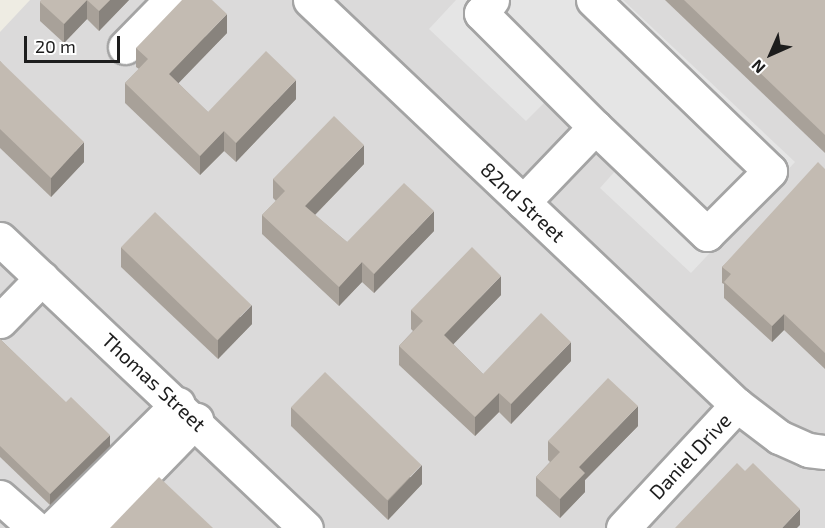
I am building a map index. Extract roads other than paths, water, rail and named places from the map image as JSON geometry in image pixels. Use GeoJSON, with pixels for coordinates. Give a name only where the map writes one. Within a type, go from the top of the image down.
{"type":"FeatureCollection","features":[{"type":"Feature","properties":{"kind":"street"},"geometry":{"type":"LineString","coordinates":[[125,47],[171,0]]}},
{"type":"Feature","properties":{"kind":"street","name":"82nd Street"},"geometry":{"type":"LineString","coordinates":[[310,0],[737,405]]}},
{"type":"Feature","properties":{"kind":"street"},"geometry":{"type":"LineString","coordinates":[[492,0],[481,13],[595,127],[707,234],[770,171],[593,0]]}},
{"type":"Feature","properties":{"kind":"street"},"geometry":{"type":"LineString","coordinates":[[523,202],[595,127]]}},
{"type":"Feature","properties":{"kind":"street","name":"Thomas Street"},"geometry":{"type":"LineString","coordinates":[[0,239],[187,412],[306,528]]}},
{"type":"Feature","properties":{"kind":"street"},"geometry":{"type":"LineString","coordinates":[[0,321],[42,278]]}},
{"type":"Feature","properties":{"kind":"street","name":"Daniel Drive"},"geometry":{"type":"LineString","coordinates":[[623,528],[737,405],[779,437],[808,450],[825,452]]}},
{"type":"Feature","properties":{"kind":"street"},"geometry":{"type":"LineString","coordinates":[[53,528],[187,412]]}},
{"type":"Feature","properties":{"kind":"street"},"geometry":{"type":"LineString","coordinates":[[91,528],[187,412]]}},
{"type":"Feature","properties":{"kind":"street"},"geometry":{"type":"LineString","coordinates":[[0,497],[34,528]]}}]}
